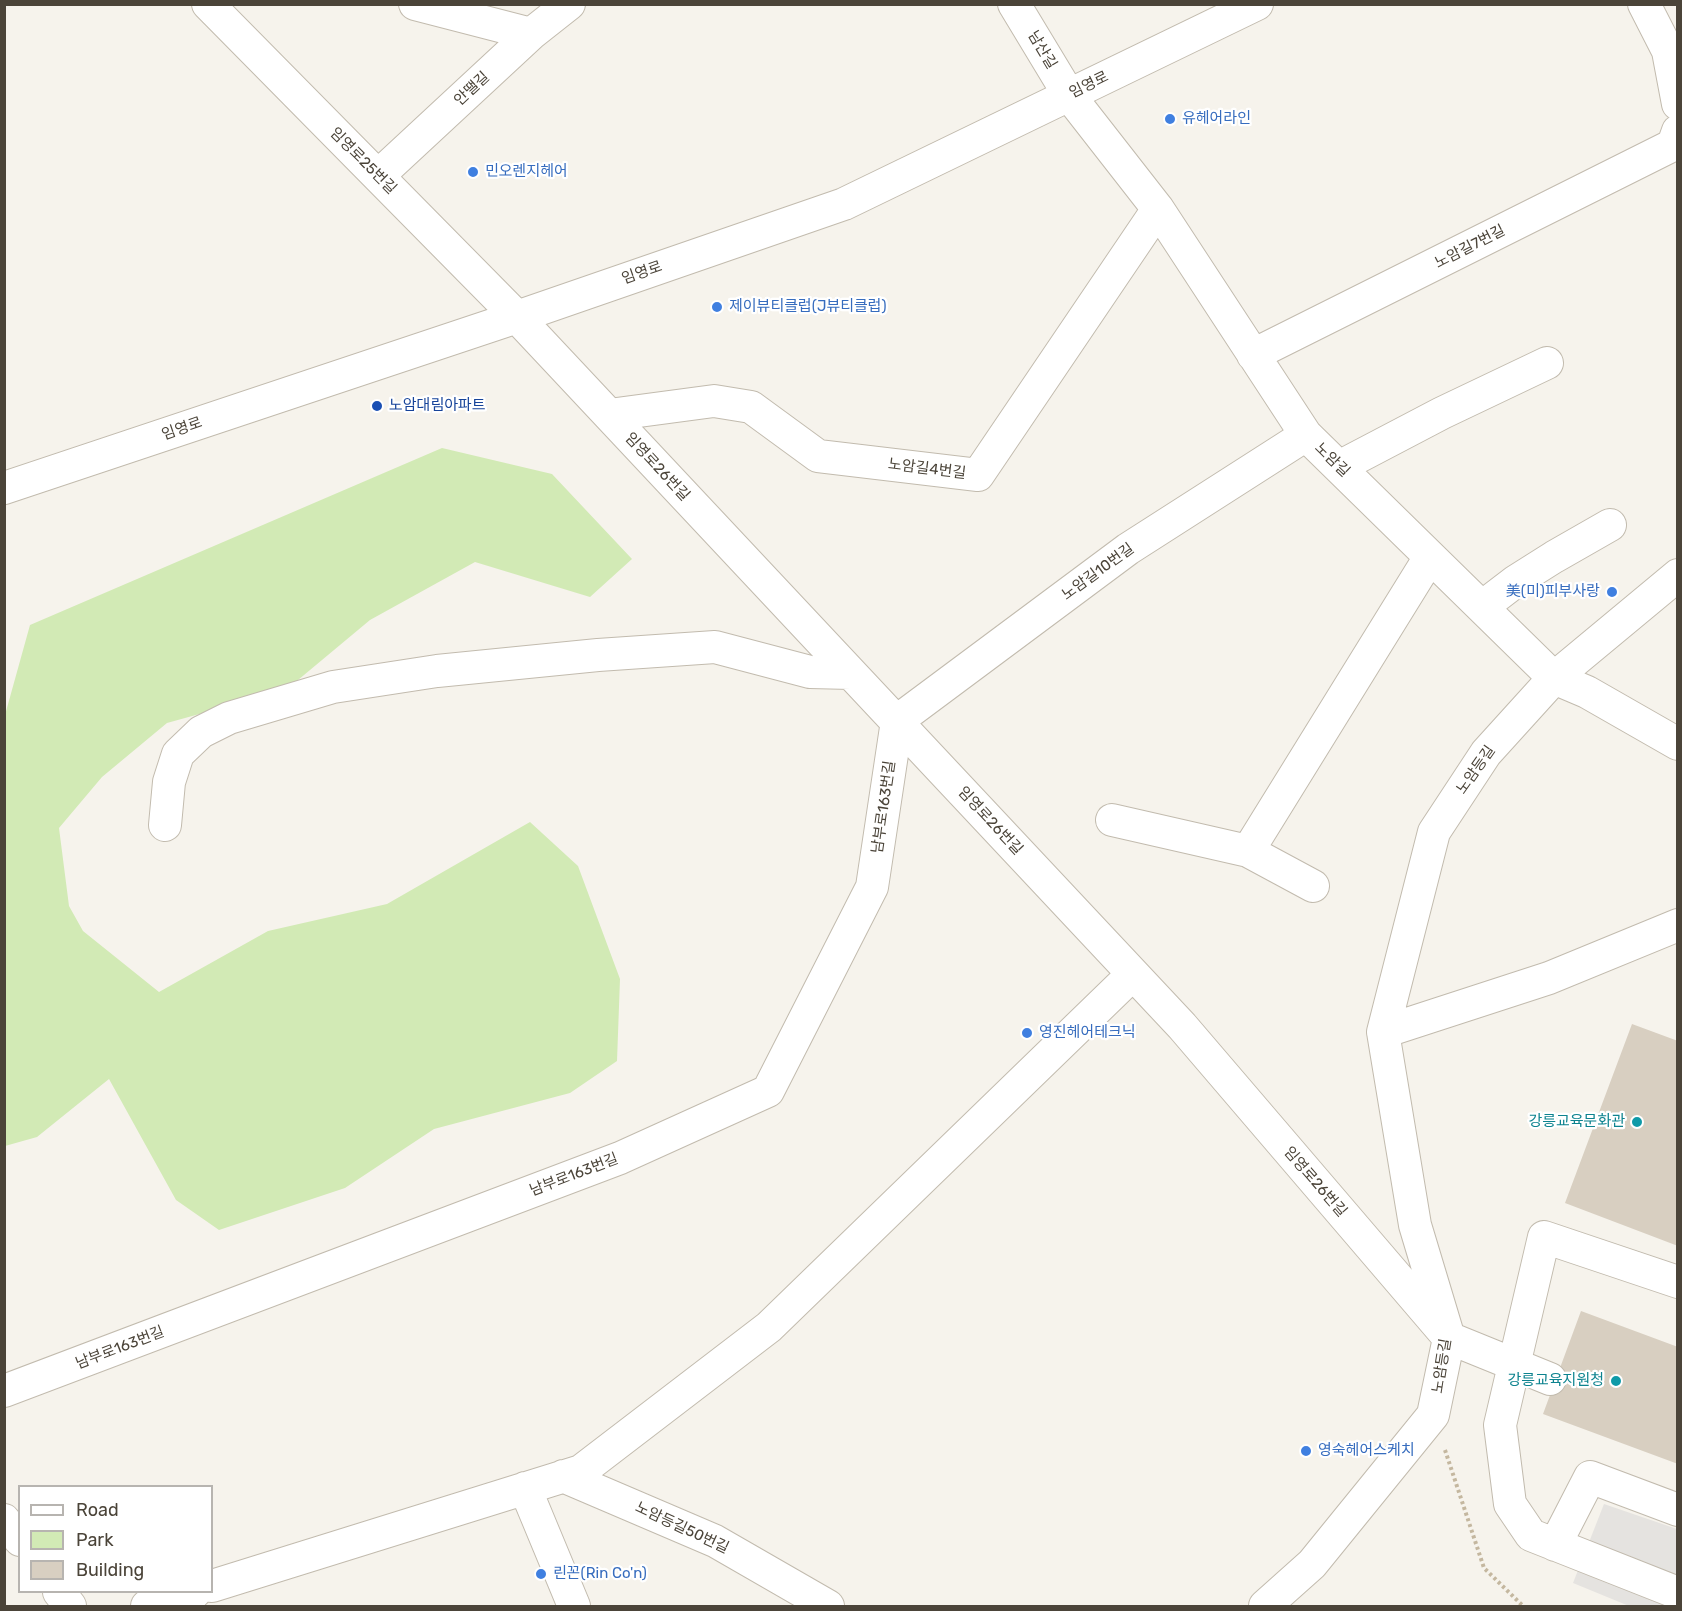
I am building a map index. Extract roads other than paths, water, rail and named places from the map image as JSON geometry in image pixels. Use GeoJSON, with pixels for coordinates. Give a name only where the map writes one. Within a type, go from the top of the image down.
{"type":"FeatureCollection","features":[{"type":"Feature","properties":{"kind":"street","name":"임영로25번길"},"geometry":{"type":"LineString","coordinates":[[208,4],[517,317]]}},
{"type":"Feature","properties":{"kind":"street"},"geometry":{"type":"LineString","coordinates":[[415,4],[531,34]]}},
{"type":"Feature","properties":{"kind":"street","name":"안땔길"},"geometry":{"type":"LineString","coordinates":[[378,176],[531,34],[569,4]]}},
{"type":"Feature","properties":{"kind":"street","name":"남산길"},"geometry":{"type":"LineString","coordinates":[[1014,4],[1069,95]]}},
{"type":"Feature","properties":{"kind":"street","name":"임영로"},"geometry":{"type":"LineString","coordinates":[[4,488],[517,317],[844,204],[1257,4]]}},
{"type":"Feature","properties":{"kind":"street"},"geometry":{"type":"LineString","coordinates":[[1644,4],[1668,51],[1677,104]]}},
{"type":"Feature","properties":{"kind":"street","name":"노암길"},"geometry":{"type":"LineString","coordinates":[[1069,95],[1158,209],[1306,435],[1554,678],[1587,692],[1677,744]]}},
{"type":"Feature","properties":{"kind":"street","name":"노암길7번길"},"geometry":{"type":"LineString","coordinates":[[1253,355],[1673,146],[1677,131]]}},
{"type":"Feature","properties":{"kind":"street","name":"노암길4번길"},"geometry":{"type":"LineString","coordinates":[[609,415],[714,401],[751,407],[818,456],[978,475],[1158,209]]}},
{"type":"Feature","properties":{"kind":"street","name":"임영로26번길"},"geometry":{"type":"LineString","coordinates":[[517,317],[1182,1026],[1449,1338]]}},
{"type":"Feature","properties":{"kind":"street"},"geometry":{"type":"LineString","coordinates":[[1339,467],[1442,413],[1547,363]]}},
{"type":"Feature","properties":{"kind":"street","name":"노암길10번길"},"geometry":{"type":"LineString","coordinates":[[897,721],[1128,549],[1306,435]]}},
{"type":"Feature","properties":{"kind":"street"},"geometry":{"type":"LineString","coordinates":[[1482,607],[1544,563],[1610,525]]}},
{"type":"Feature","properties":{"kind":"street"},"geometry":{"type":"LineString","coordinates":[[1248,851],[1430,556]]}},
{"type":"Feature","properties":{"kind":"street","name":"노암등길"},"geometry":{"type":"LineString","coordinates":[[1265,1606],[1312,1564],[1433,1415],[1449,1338],[1415,1225],[1383,1032],[1434,832],[1486,753],[1554,678],[1677,575]]}},
{"type":"Feature","properties":{"kind":"street"},"geometry":{"type":"LineString","coordinates":[[165,825],[169,782],[178,754],[201,732],[229,718],[333,687],[437,671],[598,655],[714,647],[810,672],[852,673]]}},
{"type":"Feature","properties":{"kind":"street","name":"남부로163번길"},"geometry":{"type":"LineString","coordinates":[[4,1391],[620,1158],[768,1091],[872,887],[897,721]]}},
{"type":"Feature","properties":{"kind":"street"},"geometry":{"type":"LineString","coordinates":[[1112,820],[1248,851],[1313,886]]}},
{"type":"Feature","properties":{"kind":"street"},"geometry":{"type":"LineString","coordinates":[[1383,1032],[1549,978],[1677,925]]}},
{"type":"Feature","properties":{"kind":"street"},"geometry":{"type":"LineString","coordinates":[[213,1586],[581,1471],[769,1327],[1133,974]]}},
{"type":"Feature","properties":{"kind":"street"},"geometry":{"type":"LineString","coordinates":[[1677,1282],[1544,1237],[1500,1425],[1510,1504],[1531,1535],[1677,1593]]}},
{"type":"Feature","properties":{"kind":"street"},"geometry":{"type":"LineString","coordinates":[[1449,1338],[1550,1379]]}},
{"type":"Feature","properties":{"kind":"street","name":"노암등길50번길"},"geometry":{"type":"LineString","coordinates":[[563,1476],[715,1541],[828,1606]]}},
{"type":"Feature","properties":{"kind":"street"},"geometry":{"type":"LineString","coordinates":[[1555,1545],[1590,1477],[1677,1510]]}},
{"type":"Feature","properties":{"kind":"street"},"geometry":{"type":"LineString","coordinates":[[525,1488],[574,1606]]}},
{"type":"Feature","properties":{"kind":"street"},"geometry":{"type":"LineString","coordinates":[[4,1520],[18,1538]]}},
{"type":"Feature","properties":{"kind":"street"},"geometry":{"type":"LineString","coordinates":[[60,1593],[70,1606]]}},
{"type":"Feature","properties":{"kind":"street"},"geometry":{"type":"LineString","coordinates":[[147,1606],[192,1593]]}},
{"type":"Feature","properties":{"kind":"place","name":"유헤어라인"},"geometry":{"type":"Point","coordinates":[1170,119]}},
{"type":"Feature","properties":{"kind":"place","name":"민오렌지헤어"},"geometry":{"type":"Point","coordinates":[473,172]}},
{"type":"Feature","properties":{"kind":"place","name":"제이뷰티클럽(J뷰티클럽)"},"geometry":{"type":"Point","coordinates":[717,307]}},
{"type":"Feature","properties":{"kind":"place","name":"노암대림아파트"},"geometry":{"type":"Point","coordinates":[377,406]}},
{"type":"Feature","properties":{"kind":"place","name":"美(미)피부사랑"},"geometry":{"type":"Point","coordinates":[1612,592]}},
{"type":"Feature","properties":{"kind":"place","name":"영진헤어테크닉"},"geometry":{"type":"Point","coordinates":[1027,1033]}},
{"type":"Feature","properties":{"kind":"place","name":"강릉교육문화관"},"geometry":{"type":"Point","coordinates":[1637,1122]}},
{"type":"Feature","properties":{"kind":"place","name":"강릉교육지원청"},"geometry":{"type":"Point","coordinates":[1616,1381]}},
{"type":"Feature","properties":{"kind":"place","name":"영숙헤어스케치"},"geometry":{"type":"Point","coordinates":[1306,1451]}},
{"type":"Feature","properties":{"kind":"place","name":"린꼰(Rin Co'n)"},"geometry":{"type":"Point","coordinates":[541,1574]}}]}
